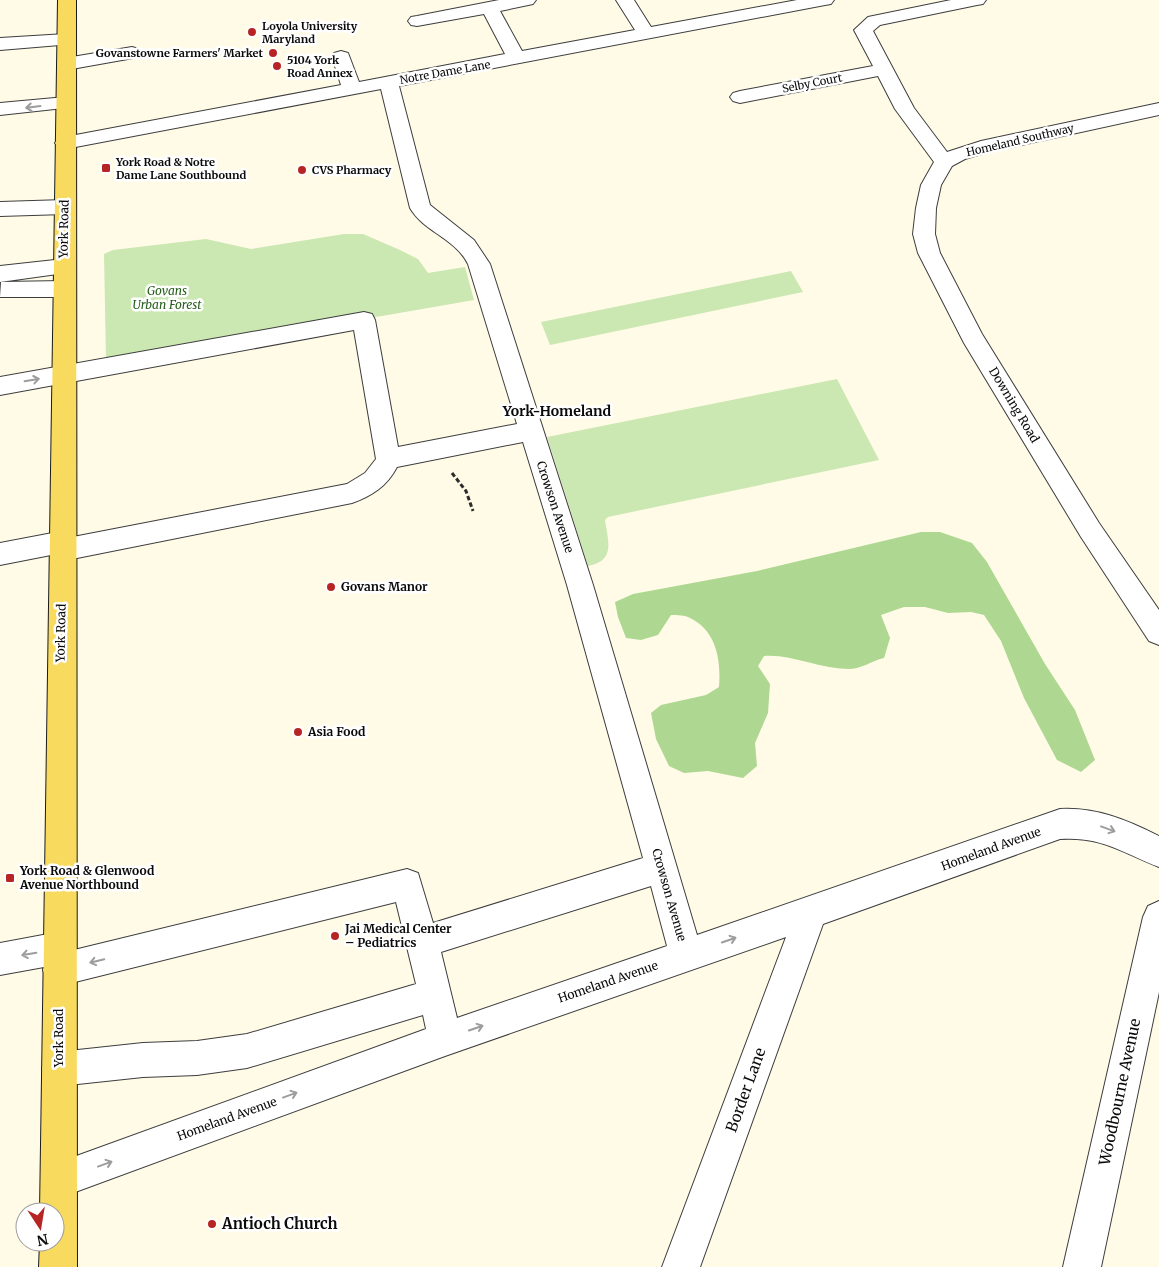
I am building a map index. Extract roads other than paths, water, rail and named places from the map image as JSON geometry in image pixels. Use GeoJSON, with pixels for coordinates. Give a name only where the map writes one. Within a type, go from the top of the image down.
{"type":"FeatureCollection","features":[{"type":"Feature","properties":{"kind":"main road","name":"York Road"},"geometry":{"type":"LineString","coordinates":[[58,1267],[67,0]]}},
{"type":"Feature","properties":{"kind":"street"},"geometry":{"type":"LineString","coordinates":[[417,21],[528,0]]}},
{"type":"Feature","properties":{"kind":"street"},"geometry":{"type":"LineString","coordinates":[[625,0],[646,34]]}},
{"type":"Feature","properties":{"kind":"street","name":"Notre Dame Lane"},"geometry":{"type":"LineString","coordinates":[[65,143],[825,0]]}},
{"type":"Feature","properties":{"kind":"street"},"geometry":{"type":"LineString","coordinates":[[944,162],[905,109],[863,30],[869,24],[884,19],[977,0]]}},
{"type":"Feature","properties":{"kind":"street"},"geometry":{"type":"LineString","coordinates":[[489,7],[516,59]]}},
{"type":"Feature","properties":{"kind":"street"},"geometry":{"type":"LineString","coordinates":[[0,44],[66,40]]}},
{"type":"Feature","properties":{"kind":"street"},"geometry":{"type":"LineString","coordinates":[[66,64],[132,53]]}},
{"type":"Feature","properties":{"kind":"street"},"geometry":{"type":"LineString","coordinates":[[340,57],[352,89]]}},
{"type":"Feature","properties":{"kind":"street","name":"Selby Court"},"geometry":{"type":"LineString","coordinates":[[740,97],[884,69]]}},
{"type":"Feature","properties":{"kind":"street","name":"Crowson Avenue"},"geometry":{"type":"LineString","coordinates":[[389,83],[420,208],[430,218],[461,238],[475,255],[582,594],[686,954]]}},
{"type":"Feature","properties":{"kind":"street"},"geometry":{"type":"LineString","coordinates":[[0,110],[66,103]]}},
{"type":"Feature","properties":{"kind":"street","name":"Homeland Southway"},"geometry":{"type":"LineString","coordinates":[[944,162],[958,154],[981,147],[1159,109]]}},
{"type":"Feature","properties":{"kind":"street","name":"Downing Road"},"geometry":{"type":"LineString","coordinates":[[944,162],[931,185],[926,208],[924,234],[929,254],[977,345],[1090,530],[1159,633]]}},
{"type":"Feature","properties":{"kind":"street"},"geometry":{"type":"LineString","coordinates":[[0,209],[65,207]]}},
{"type":"Feature","properties":{"kind":"street"},"geometry":{"type":"LineString","coordinates":[[0,274],[64,278]]}},
{"type":"Feature","properties":{"kind":"street"},"geometry":{"type":"LineString","coordinates":[[0,290],[64,278]]}},
{"type":"Feature","properties":{"kind":"street"},"geometry":{"type":"LineString","coordinates":[[0,386],[364,320],[388,460],[384,471],[375,481],[352,493],[62,546],[0,554]]}},
{"type":"Feature","properties":{"kind":"street"},"geometry":{"type":"LineString","coordinates":[[388,460],[531,431]]}},
{"type":"Feature","properties":{"kind":"street","name":"Homeland Avenue"},"geometry":{"type":"LineString","coordinates":[[59,1180],[445,1039],[1060,824],[1076,822],[1095,824],[1126,835],[1159,852]]}},
{"type":"Feature","properties":{"kind":"street"},"geometry":{"type":"LineString","coordinates":[[422,942],[661,868]]}},
{"type":"Feature","properties":{"kind":"street"},"geometry":{"type":"LineString","coordinates":[[0,959],[59,959],[136,951],[407,884],[445,1039]]}},
{"type":"Feature","properties":{"kind":"street","name":"Border Lane"},"geometry":{"type":"LineString","coordinates":[[681,1267],[811,912]]}},
{"type":"Feature","properties":{"kind":"street","name":"Woodbourne Avenue"},"geometry":{"type":"LineString","coordinates":[[1082,1267],[1159,917]]}},
{"type":"Feature","properties":{"kind":"street"},"geometry":{"type":"LineString","coordinates":[[59,1069],[143,1060],[197,1058],[247,1051],[434,995]]}},
{"type":"Feature","properties":{"kind":"place","name":"Loyola University Maryland"},"geometry":{"type":"Point","coordinates":[252,32]}},
{"type":"Feature","properties":{"kind":"place","name":"Govanstowne Farmers' Market"},"geometry":{"type":"Point","coordinates":[273,53]}},
{"type":"Feature","properties":{"kind":"place","name":"5104 York Road Annex"},"geometry":{"type":"Point","coordinates":[277,66]}},
{"type":"Feature","properties":{"kind":"place","name":"York Road & Notre Dame Lane Southbound"},"geometry":{"type":"Point","coordinates":[106,168]}},
{"type":"Feature","properties":{"kind":"place","name":"CVS Pharmacy"},"geometry":{"type":"Point","coordinates":[302,170]}},
{"type":"Feature","properties":{"kind":"place","name":"Govans Manor"},"geometry":{"type":"Point","coordinates":[331,587]}},
{"type":"Feature","properties":{"kind":"place","name":"Asia Food"},"geometry":{"type":"Point","coordinates":[298,732]}},
{"type":"Feature","properties":{"kind":"place","name":"York Road & Glenwood Avenue Northbound"},"geometry":{"type":"Point","coordinates":[10,878]}},
{"type":"Feature","properties":{"kind":"place","name":"Jai Medical Center – Pediatrics"},"geometry":{"type":"Point","coordinates":[335,936]}},
{"type":"Feature","properties":{"kind":"place","name":"Antioch Church"},"geometry":{"type":"Point","coordinates":[212,1224]}},
{"type":"Feature","properties":{"kind":"district","name":"York-Homeland"},"geometry":{"type":"Point","coordinates":[557,411]}},
{"type":"Feature","properties":{"kind":"park label","name":"Govans Urban Forest"},"geometry":{"type":"Point","coordinates":[167,298]}}]}
